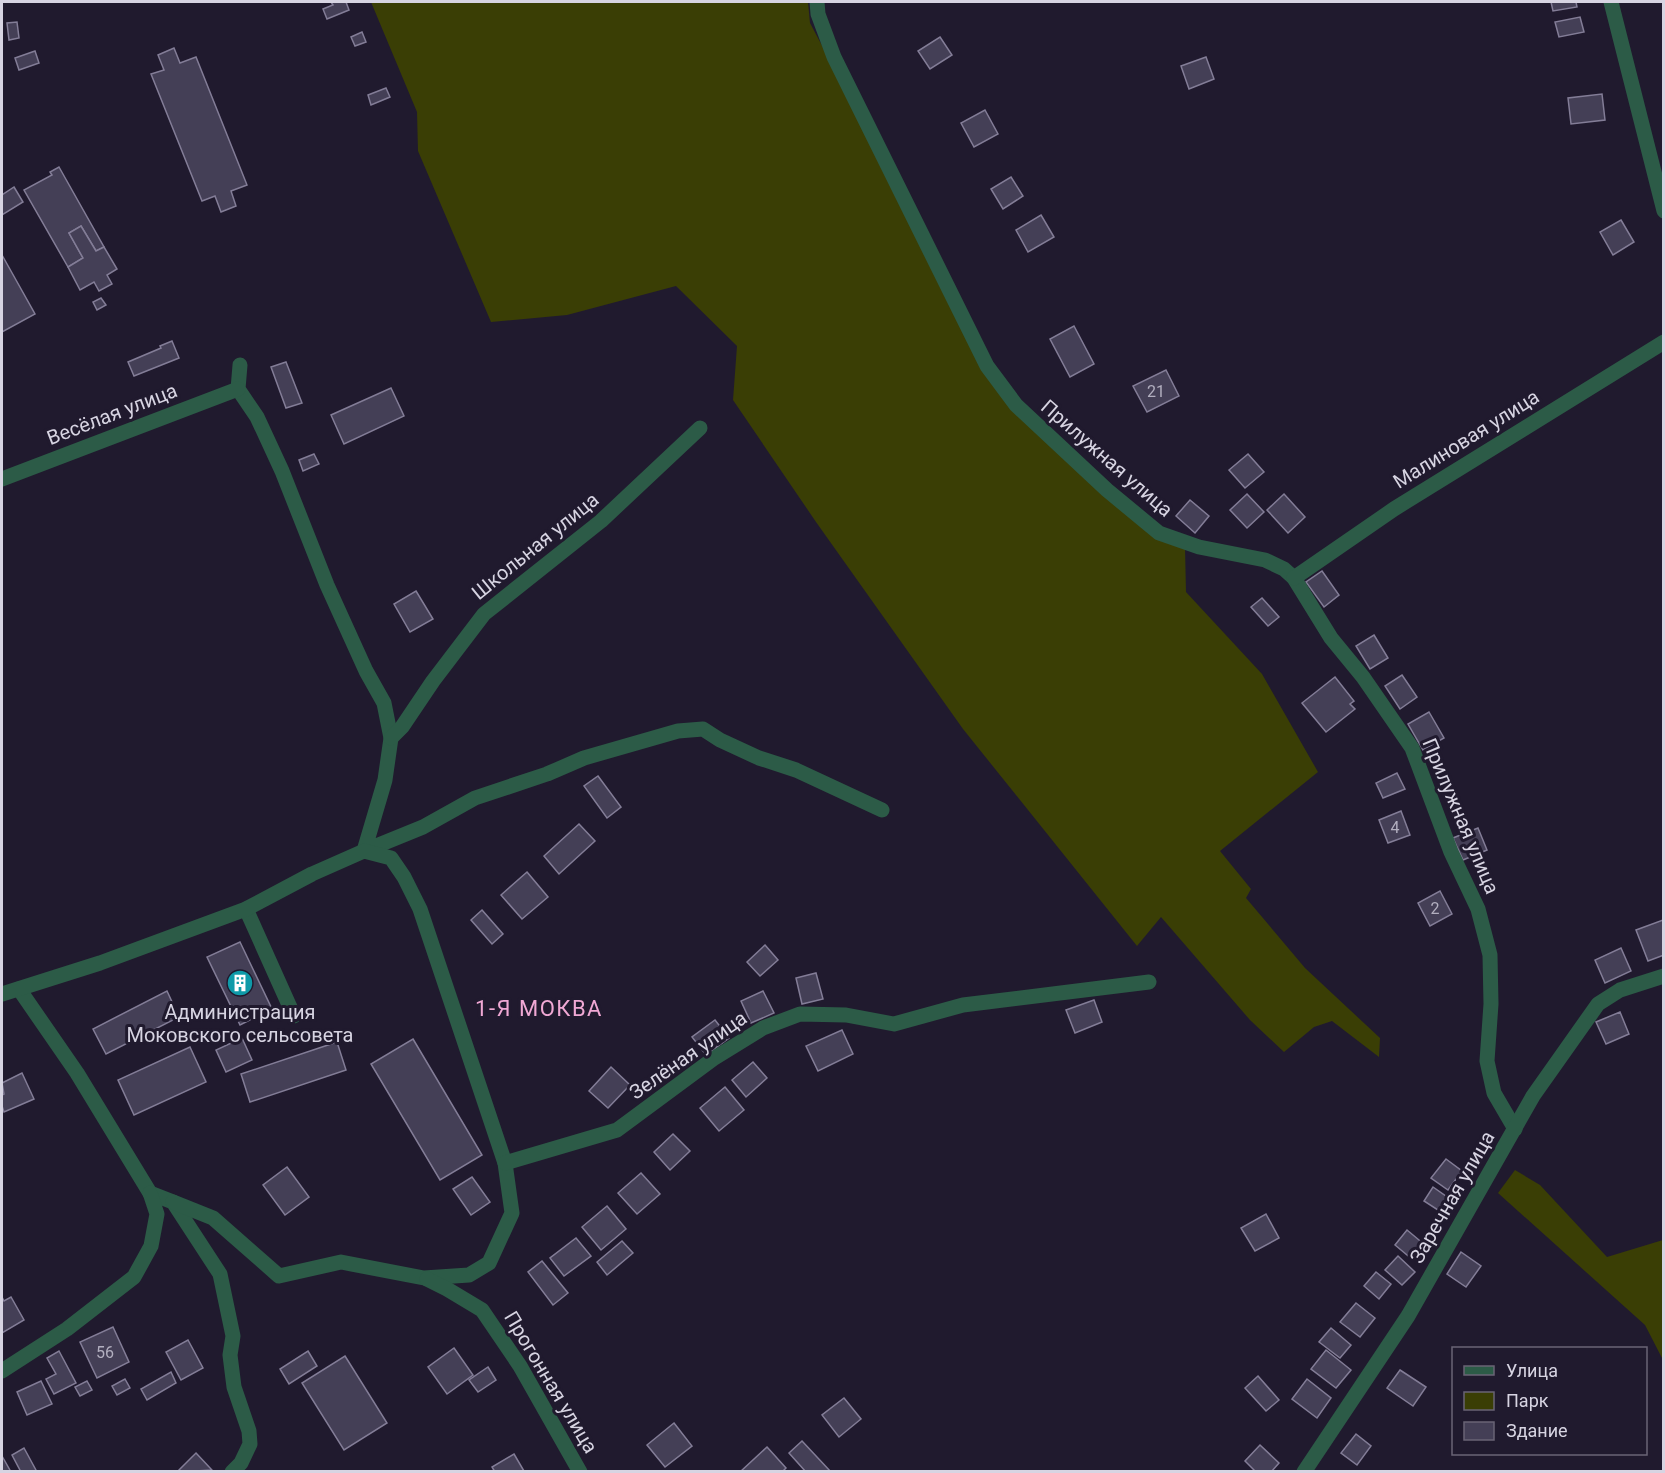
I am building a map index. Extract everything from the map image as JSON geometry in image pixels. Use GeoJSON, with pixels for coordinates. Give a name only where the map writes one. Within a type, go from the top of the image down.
{"type":"FeatureCollection","features":[{"type":"Feature","properties":{"kind":"street","name":"Прилужная улица"},"geometry":{"type":"LineString","coordinates":[[817,2],[818,14],[834,57],[987,366],[1016,405],[1107,490],[1159,533],[1199,547],[1264,560],[1284,569],[1294,578],[1331,638],[1363,677],[1412,748],[1451,852],[1478,909],[1490,954],[1491,1004],[1487,1061],[1494,1093],[1515,1129]]}},
{"type":"Feature","properties":{"kind":"street"},"geometry":{"type":"LineString","coordinates":[[1611,2],[1664,211]]}},
{"type":"Feature","properties":{"kind":"street","name":"Малиновая улица"},"geometry":{"type":"LineString","coordinates":[[1294,578],[1394,509],[1664,342]]}},
{"type":"Feature","properties":{"kind":"street"},"geometry":{"type":"LineString","coordinates":[[240,365],[238,389],[257,417],[282,471],[327,585],[366,671],[384,703],[391,738],[385,780],[364,850]]}},
{"type":"Feature","properties":{"kind":"street","name":"Весёлая улица"},"geometry":{"type":"LineString","coordinates":[[2,479],[238,389]]}},
{"type":"Feature","properties":{"kind":"street","name":"Школьная улица"},"geometry":{"type":"LineString","coordinates":[[391,738],[402,728],[433,681],[484,614],[601,521],[700,428]]}},
{"type":"Feature","properties":{"kind":"street"},"geometry":{"type":"LineString","coordinates":[[2,994],[100,963],[246,909],[312,874],[364,850],[423,827],[475,798],[547,774],[584,758],[678,731],[703,729],[750,754],[796,770],[882,810]]}},
{"type":"Feature","properties":{"kind":"street"},"geometry":{"type":"LineString","coordinates":[[150,1193],[213,1218],[279,1276],[341,1262],[424,1278],[469,1275],[489,1263],[512,1213],[505,1163],[420,909],[392,858],[364,850]]}},
{"type":"Feature","properties":{"kind":"street"},"geometry":{"type":"LineString","coordinates":[[246,909],[294,1016]]}},
{"type":"Feature","properties":{"kind":"street","name":"Заречная улица"},"geometry":{"type":"LineString","coordinates":[[1304,1472],[1408,1316],[1533,1096],[1598,1004],[1620,990],[1664,976]]}},
{"type":"Feature","properties":{"kind":"street","name":"Зелёная улица"},"geometry":{"type":"LineString","coordinates":[[505,1163],[617,1130],[713,1059],[763,1028],[800,1014],[846,1015],[894,1024],[963,1005],[1149,982]]}},
{"type":"Feature","properties":{"kind":"street"},"geometry":{"type":"LineString","coordinates":[[2,1371],[67,1329],[134,1277],[151,1246],[157,1214],[150,1193],[77,1073],[19,989]]}},
{"type":"Feature","properties":{"kind":"street"},"geometry":{"type":"LineString","coordinates":[[173,1202],[220,1274],[233,1336],[230,1355],[234,1387],[249,1431],[250,1444],[241,1463],[232,1472]]}},
{"type":"Feature","properties":{"kind":"street","name":"Прогонная улица"},"geometry":{"type":"LineString","coordinates":[[424,1278],[482,1310],[520,1366],[580,1472]]}},
{"type":"Feature","properties":{"kind":"green space"},"geometry":{"type":"Polygon","coordinates":[[[371,2],[808,2],[810,23],[1014,407],[1185,547],[1186,592],[1262,674],[1318,772],[1220,851],[1251,889],[1246,898],[1305,968],[1380,1038],[1379,1057],[1332,1021],[1314,1027],[1284,1052],[1250,1020],[1161,917],[1137,946],[963,729],[816,522],[733,400],[737,346],[676,286],[567,315],[491,322],[418,151],[417,112],[371,2]]]}},
{"type":"Feature","properties":{"kind":"green space"},"geometry":{"type":"Polygon","coordinates":[[[1515,1170],[1540,1185],[1607,1257],[1663,1240],[1663,1360],[1645,1325],[1498,1193],[1515,1170]]]}},
{"type":"Feature","properties":{"kind":"building"},"geometry":{"type":"Polygon","coordinates":[[[331,2],[346,2],[349,10],[327,19],[323,9],[333,5],[331,2]]]}},
{"type":"Feature","properties":{"kind":"building"},"geometry":{"type":"Polygon","coordinates":[[[1551,2],[1576,2],[1577,7],[1553,11],[1551,2]]]}},
{"type":"Feature","properties":{"kind":"building"},"geometry":{"type":"Polygon","coordinates":[[[1580,17],[1584,32],[1559,37],[1555,22],[1580,17]]]}},
{"type":"Feature","properties":{"kind":"building"},"geometry":{"type":"Polygon","coordinates":[[[17,22],[19,38],[9,40],[7,23],[17,22]]]}},
{"type":"Feature","properties":{"kind":"building"},"geometry":{"type":"Polygon","coordinates":[[[362,32],[366,42],[355,46],[351,37],[362,32]]]}},
{"type":"Feature","properties":{"kind":"building"},"geometry":{"type":"Polygon","coordinates":[[[940,37],[952,55],[930,69],[918,51],[940,37]]]}},
{"type":"Feature","properties":{"kind":"building"},"geometry":{"type":"Polygon","coordinates":[[[174,48],[180,63],[196,57],[247,185],[231,191],[236,206],[221,212],[215,196],[202,201],[151,74],[164,70],[158,55],[174,48]]]}},
{"type":"Feature","properties":{"kind":"building"},"geometry":{"type":"Polygon","coordinates":[[[35,51],[39,63],[19,70],[15,58],[35,51]]]}},
{"type":"Feature","properties":{"kind":"building"},"geometry":{"type":"Polygon","coordinates":[[[1206,57],[1214,79],[1189,89],[1181,66],[1206,57]]]}},
{"type":"Feature","properties":{"kind":"building"},"geometry":{"type":"Polygon","coordinates":[[[386,88],[390,97],[371,105],[368,95],[386,88]]]}},
{"type":"Feature","properties":{"kind":"building"},"geometry":{"type":"Polygon","coordinates":[[[1602,94],[1605,120],[1571,124],[1568,98],[1602,94]]]}},
{"type":"Feature","properties":{"kind":"building"},"geometry":{"type":"Polygon","coordinates":[[[985,110],[998,134],[974,147],[961,123],[985,110]]]}},
{"type":"Feature","properties":{"kind":"building"},"geometry":{"type":"Polygon","coordinates":[[[59,167],[104,247],[96,251],[81,226],[69,233],[83,258],[68,267],[24,190],[52,175],[50,172],[59,167]]]}},
{"type":"Feature","properties":{"kind":"building"},"geometry":{"type":"Polygon","coordinates":[[[1011,177],[1023,196],[1003,209],[991,189],[1011,177]]]}},
{"type":"Feature","properties":{"kind":"building"},"geometry":{"type":"Polygon","coordinates":[[[14,187],[23,202],[2,215],[2,195],[14,187]]]}},
{"type":"Feature","properties":{"kind":"building"},"geometry":{"type":"Polygon","coordinates":[[[1041,215],[1054,237],[1028,252],[1016,230],[1041,215]]]}},
{"type":"Feature","properties":{"kind":"building"},"geometry":{"type":"Polygon","coordinates":[[[1621,220],[1634,242],[1613,255],[1600,232],[1621,220]]]}},
{"type":"Feature","properties":{"kind":"building"},"geometry":{"type":"Polygon","coordinates":[[[81,226],[96,251],[104,247],[117,269],[107,275],[112,284],[99,291],[94,282],[80,290],[68,267],[83,258],[69,233],[81,226]]]}},
{"type":"Feature","properties":{"kind":"building"},"geometry":{"type":"Polygon","coordinates":[[[2,255],[35,314],[2,332],[2,255]]]}},
{"type":"Feature","properties":{"kind":"building"},"geometry":{"type":"Polygon","coordinates":[[[101,298],[106,305],[97,310],[93,302],[101,298]]]}},
{"type":"Feature","properties":{"kind":"building"},"geometry":{"type":"Polygon","coordinates":[[[1074,326],[1094,364],[1070,377],[1050,339],[1074,326]]]}},
{"type":"Feature","properties":{"kind":"building"},"geometry":{"type":"Polygon","coordinates":[[[172,341],[179,358],[134,376],[128,362],[172,341]]]}},
{"type":"Feature","properties":{"kind":"building"},"geometry":{"type":"Polygon","coordinates":[[[286,362],[302,403],[286,408],[271,367],[286,362]]]}},
{"type":"Feature","properties":{"kind":"building"},"geometry":{"type":"Polygon","coordinates":[[[1166,370],[1179,396],[1147,412],[1133,386],[1166,370]]]}},
{"type":"Feature","properties":{"kind":"building"},"geometry":{"type":"Polygon","coordinates":[[[391,388],[404,416],[344,444],[331,415],[391,388]]]}},
{"type":"Feature","properties":{"kind":"building"},"geometry":{"type":"Polygon","coordinates":[[[314,454],[319,464],[303,471],[299,460],[314,454]]]}},
{"type":"Feature","properties":{"kind":"building"},"geometry":{"type":"Polygon","coordinates":[[[1248,454],[1264,472],[1245,488],[1229,470],[1248,454]]]}},
{"type":"Feature","properties":{"kind":"building"},"geometry":{"type":"Polygon","coordinates":[[[1247,494],[1264,512],[1247,528],[1230,510],[1247,494]]]}},
{"type":"Feature","properties":{"kind":"building"},"geometry":{"type":"Polygon","coordinates":[[[1284,494],[1305,517],[1288,533],[1267,510],[1284,494]]]}},
{"type":"Feature","properties":{"kind":"building"},"geometry":{"type":"Polygon","coordinates":[[[1190,500],[1209,516],[1195,533],[1176,516],[1190,500]]]}},
{"type":"Feature","properties":{"kind":"building"},"geometry":{"type":"Polygon","coordinates":[[[1322,571],[1339,595],[1324,607],[1306,582],[1322,571]]]}},
{"type":"Feature","properties":{"kind":"building"},"geometry":{"type":"Polygon","coordinates":[[[416,591],[433,619],[410,632],[394,604],[416,591]]]}},
{"type":"Feature","properties":{"kind":"building"},"geometry":{"type":"Polygon","coordinates":[[[1262,598],[1279,617],[1268,626],[1251,607],[1262,598]]]}},
{"type":"Feature","properties":{"kind":"building"},"geometry":{"type":"Polygon","coordinates":[[[1374,635],[1388,658],[1370,669],[1356,646],[1374,635]]]}},
{"type":"Feature","properties":{"kind":"building"},"geometry":{"type":"Polygon","coordinates":[[[1402,675],[1417,697],[1400,709],[1385,686],[1402,675]]]}},
{"type":"Feature","properties":{"kind":"building"},"geometry":{"type":"Polygon","coordinates":[[[1335,677],[1354,701],[1350,704],[1355,709],[1326,732],[1302,703],[1335,677]]]}},
{"type":"Feature","properties":{"kind":"building"},"geometry":{"type":"Polygon","coordinates":[[[1429,712],[1444,738],[1423,750],[1408,724],[1429,712]]]}},
{"type":"Feature","properties":{"kind":"building"},"geometry":{"type":"Polygon","coordinates":[[[1397,773],[1405,789],[1383,798],[1376,783],[1397,773]]]}},
{"type":"Feature","properties":{"kind":"building"},"geometry":{"type":"Polygon","coordinates":[[[598,776],[621,807],[607,818],[584,786],[598,776]]]}},
{"type":"Feature","properties":{"kind":"building"},"geometry":{"type":"Polygon","coordinates":[[[1401,811],[1410,835],[1388,843],[1379,820],[1401,811]]]}},
{"type":"Feature","properties":{"kind":"building"},"geometry":{"type":"Polygon","coordinates":[[[579,824],[595,841],[559,874],[544,856],[579,824]]]}},
{"type":"Feature","properties":{"kind":"building"},"geometry":{"type":"Polygon","coordinates":[[[1478,828],[1487,850],[1463,860],[1453,838],[1478,828]]]}},
{"type":"Feature","properties":{"kind":"building"},"geometry":{"type":"Polygon","coordinates":[[[527,872],[548,897],[522,919],[501,895],[527,872]]]}},
{"type":"Feature","properties":{"kind":"building"},"geometry":{"type":"Polygon","coordinates":[[[1440,891],[1452,914],[1430,926],[1418,903],[1440,891]]]}},
{"type":"Feature","properties":{"kind":"building"},"geometry":{"type":"Polygon","coordinates":[[[482,910],[503,934],[492,944],[471,920],[482,910]]]}},
{"type":"Feature","properties":{"kind":"building"},"geometry":{"type":"Polygon","coordinates":[[[1663,920],[1664,955],[1648,961],[1636,930],[1663,920]]]}},
{"type":"Feature","properties":{"kind":"building","name":"Администрация Моковского сельсовета"},"geometry":{"type":"Polygon","coordinates":[[[240,942],[272,1009],[240,1025],[207,957],[240,942]]]}},
{"type":"Feature","properties":{"kind":"building"},"geometry":{"type":"Polygon","coordinates":[[[765,945],[778,960],[760,976],[747,962],[765,945]]]}},
{"type":"Feature","properties":{"kind":"building"},"geometry":{"type":"Polygon","coordinates":[[[1621,948],[1631,971],[1605,983],[1595,960],[1621,948]]]}},
{"type":"Feature","properties":{"kind":"building"},"geometry":{"type":"Polygon","coordinates":[[[816,973],[823,999],[802,1004],[796,978],[816,973]]]}},
{"type":"Feature","properties":{"kind":"building"},"geometry":{"type":"Polygon","coordinates":[[[167,991],[179,1017],[106,1054],[93,1029],[167,991]]]}},
{"type":"Feature","properties":{"kind":"building"},"geometry":{"type":"Polygon","coordinates":[[[763,991],[774,1013],[751,1023],[741,1001],[763,991]]]}},
{"type":"Feature","properties":{"kind":"building"},"geometry":{"type":"Polygon","coordinates":[[[1094,1000],[1102,1022],[1075,1033],[1066,1010],[1094,1000]]]}},
{"type":"Feature","properties":{"kind":"building"},"geometry":{"type":"Polygon","coordinates":[[[1620,1012],[1629,1034],[1606,1044],[1596,1022],[1620,1012]]]}},
{"type":"Feature","properties":{"kind":"building"},"geometry":{"type":"Polygon","coordinates":[[[715,1020],[729,1038],[706,1055],[692,1037],[715,1020]]]}},
{"type":"Feature","properties":{"kind":"building"},"geometry":{"type":"Polygon","coordinates":[[[842,1030],[853,1054],[818,1071],[806,1046],[842,1030]]]}},
{"type":"Feature","properties":{"kind":"building"},"geometry":{"type":"Polygon","coordinates":[[[242,1038],[252,1060],[226,1072],[216,1050],[242,1038]]]}},
{"type":"Feature","properties":{"kind":"building"},"geometry":{"type":"Polygon","coordinates":[[[413,1039],[482,1155],[440,1180],[371,1064],[413,1039]]]}},
{"type":"Feature","properties":{"kind":"building"},"geometry":{"type":"Polygon","coordinates":[[[337,1042],[346,1070],[250,1102],[241,1074],[337,1042]]]}},
{"type":"Feature","properties":{"kind":"building"},"geometry":{"type":"Polygon","coordinates":[[[190,1047],[206,1082],[134,1115],[118,1080],[190,1047]]]}},
{"type":"Feature","properties":{"kind":"building"},"geometry":{"type":"Polygon","coordinates":[[[753,1062],[767,1078],[746,1097],[732,1080],[753,1062]]]}},
{"type":"Feature","properties":{"kind":"building"},"geometry":{"type":"Polygon","coordinates":[[[611,1067],[630,1085],[608,1108],[589,1091],[611,1067]]]}},
{"type":"Feature","properties":{"kind":"building"},"geometry":{"type":"Polygon","coordinates":[[[22,1073],[34,1099],[4,1112],[2,1083],[22,1073]]]}},
{"type":"Feature","properties":{"kind":"building"},"geometry":{"type":"Polygon","coordinates":[[[725,1087],[744,1110],[719,1131],[700,1108],[725,1087]]]}},
{"type":"Feature","properties":{"kind":"building"},"geometry":{"type":"Polygon","coordinates":[[[673,1134],[690,1151],[670,1170],[654,1152],[673,1134]]]}},
{"type":"Feature","properties":{"kind":"building"},"geometry":{"type":"Polygon","coordinates":[[[1446,1159],[1462,1171],[1448,1190],[1431,1178],[1446,1159]]]}},
{"type":"Feature","properties":{"kind":"building"},"geometry":{"type":"Polygon","coordinates":[[[287,1167],[309,1197],[285,1215],[263,1185],[287,1167]]]}},
{"type":"Feature","properties":{"kind":"building"},"geometry":{"type":"Polygon","coordinates":[[[641,1173],[660,1194],[637,1214],[618,1193],[641,1173]]]}},
{"type":"Feature","properties":{"kind":"building"},"geometry":{"type":"Polygon","coordinates":[[[472,1177],[490,1202],[471,1215],[453,1189],[472,1177]]]}},
{"type":"Feature","properties":{"kind":"building"},"geometry":{"type":"Polygon","coordinates":[[[1433,1187],[1450,1199],[1441,1212],[1424,1201],[1433,1187]]]}},
{"type":"Feature","properties":{"kind":"building"},"geometry":{"type":"Polygon","coordinates":[[[607,1206],[626,1229],[601,1250],[582,1227],[607,1206]]]}},
{"type":"Feature","properties":{"kind":"building"},"geometry":{"type":"Polygon","coordinates":[[[1266,1214],[1279,1238],[1255,1251],[1241,1228],[1266,1214]]]}},
{"type":"Feature","properties":{"kind":"building"},"geometry":{"type":"Polygon","coordinates":[[[1407,1230],[1425,1245],[1413,1260],[1395,1245],[1407,1230]]]}},
{"type":"Feature","properties":{"kind":"building"},"geometry":{"type":"Polygon","coordinates":[[[576,1238],[591,1256],[564,1276],[550,1258],[576,1238]]]}},
{"type":"Feature","properties":{"kind":"building"},"geometry":{"type":"Polygon","coordinates":[[[622,1241],[633,1253],[607,1275],[597,1262],[622,1241]]]}},
{"type":"Feature","properties":{"kind":"building"},"geometry":{"type":"Polygon","coordinates":[[[1461,1252],[1481,1266],[1466,1287],[1447,1274],[1461,1252]]]}},
{"type":"Feature","properties":{"kind":"building"},"geometry":{"type":"Polygon","coordinates":[[[1398,1256],[1415,1272],[1402,1285],[1385,1270],[1398,1256]]]}},
{"type":"Feature","properties":{"kind":"building"},"geometry":{"type":"Polygon","coordinates":[[[542,1261],[568,1293],[553,1305],[528,1272],[542,1261]]]}},
{"type":"Feature","properties":{"kind":"building"},"geometry":{"type":"Polygon","coordinates":[[[1376,1272],[1391,1284],[1379,1299],[1364,1286],[1376,1272]]]}},
{"type":"Feature","properties":{"kind":"building"},"geometry":{"type":"Polygon","coordinates":[[[2,1297],[4,1301],[11,1297],[24,1320],[2,1333],[2,1297]]]}},
{"type":"Feature","properties":{"kind":"building"},"geometry":{"type":"Polygon","coordinates":[[[1356,1303],[1375,1318],[1360,1337],[1340,1322],[1356,1303]]]}},
{"type":"Feature","properties":{"kind":"building"},"geometry":{"type":"Polygon","coordinates":[[[113,1327],[129,1362],[97,1378],[80,1342],[113,1327]]]}},
{"type":"Feature","properties":{"kind":"building"},"geometry":{"type":"Polygon","coordinates":[[[1331,1328],[1351,1345],[1340,1358],[1319,1342],[1331,1328]]]}},
{"type":"Feature","properties":{"kind":"building"},"geometry":{"type":"Polygon","coordinates":[[[188,1340],[203,1368],[181,1380],[166,1352],[188,1340]]]}},
{"type":"Feature","properties":{"kind":"building"},"geometry":{"type":"Polygon","coordinates":[[[454,1348],[473,1375],[447,1394],[428,1367],[454,1348]]]}},
{"type":"Feature","properties":{"kind":"building"},"geometry":{"type":"Polygon","coordinates":[[[1326,1350],[1351,1370],[1336,1388],[1311,1369],[1326,1350]]]}},
{"type":"Feature","properties":{"kind":"building"},"geometry":{"type":"Polygon","coordinates":[[[59,1351],[76,1383],[54,1394],[46,1379],[56,1374],[47,1358],[59,1351]]]}},
{"type":"Feature","properties":{"kind":"building"},"geometry":{"type":"Polygon","coordinates":[[[308,1351],[317,1366],[289,1384],[280,1369],[308,1351]]]}},
{"type":"Feature","properties":{"kind":"building"},"geometry":{"type":"Polygon","coordinates":[[[345,1356],[387,1423],[344,1450],[302,1383],[345,1356]]]}},
{"type":"Feature","properties":{"kind":"building"},"geometry":{"type":"Polygon","coordinates":[[[488,1367],[496,1380],[478,1392],[469,1380],[488,1367]]]}},
{"type":"Feature","properties":{"kind":"building"},"geometry":{"type":"Polygon","coordinates":[[[1400,1370],[1426,1387],[1413,1406],[1387,1388],[1400,1370]]]}},
{"type":"Feature","properties":{"kind":"building"},"geometry":{"type":"Polygon","coordinates":[[[171,1372],[176,1383],[147,1400],[141,1389],[171,1372]]]}},
{"type":"Feature","properties":{"kind":"building"},"geometry":{"type":"Polygon","coordinates":[[[1258,1376],[1279,1400],[1266,1411],[1245,1388],[1258,1376]]]}},
{"type":"Feature","properties":{"kind":"building"},"geometry":{"type":"Polygon","coordinates":[[[125,1379],[130,1388],[117,1395],[112,1386],[125,1379]]]}},
{"type":"Feature","properties":{"kind":"building"},"geometry":{"type":"Polygon","coordinates":[[[1307,1379],[1331,1398],[1317,1418],[1292,1399],[1307,1379]]]}},
{"type":"Feature","properties":{"kind":"building"},"geometry":{"type":"Polygon","coordinates":[[[41,1381],[52,1404],[27,1415],[17,1392],[41,1381]]]}},
{"type":"Feature","properties":{"kind":"building"},"geometry":{"type":"Polygon","coordinates":[[[87,1381],[92,1390],[80,1396],[75,1387],[87,1381]]]}},
{"type":"Feature","properties":{"kind":"building"},"geometry":{"type":"Polygon","coordinates":[[[844,1398],[861,1419],[839,1437],[822,1415],[844,1398]]]}},
{"type":"Feature","properties":{"kind":"building"},"geometry":{"type":"Polygon","coordinates":[[[674,1423],[692,1446],[665,1467],[647,1445],[674,1423]]]}},
{"type":"Feature","properties":{"kind":"building"},"geometry":{"type":"Polygon","coordinates":[[[1356,1434],[1371,1446],[1357,1465],[1341,1453],[1356,1434]]]}},
{"type":"Feature","properties":{"kind":"building"},"geometry":{"type":"Polygon","coordinates":[[[802,1441],[831,1472],[806,1472],[789,1453],[802,1441]]]}},
{"type":"Feature","properties":{"kind":"building"},"geometry":{"type":"Polygon","coordinates":[[[1260,1445],[1279,1463],[1271,1472],[1256,1472],[1245,1461],[1260,1445]]]}},
{"type":"Feature","properties":{"kind":"building"},"geometry":{"type":"Polygon","coordinates":[[[767,1447],[786,1468],[782,1472],[740,1472],[767,1447]]]}},
{"type":"Feature","properties":{"kind":"building"},"geometry":{"type":"Polygon","coordinates":[[[24,1448],[37,1472],[21,1472],[12,1455],[24,1448]]]}},
{"type":"Feature","properties":{"kind":"building"},"geometry":{"type":"Polygon","coordinates":[[[196,1453],[212,1470],[179,1472],[178,1471],[196,1453]]]}},
{"type":"Feature","properties":{"kind":"building"},"geometry":{"type":"Polygon","coordinates":[[[514,1454],[524,1471],[495,1472],[492,1467],[514,1454]]]}},
{"type":"Feature","properties":{"kind":"building"},"geometry":{"type":"Polygon","coordinates":[[[2,1456],[11,1472],[2,1472],[2,1456]]]}},
{"type":"Feature","properties":{"kind":"place","name":"Администрация Моковского сельсовета"},"geometry":{"type":"Point","coordinates":[240,983]}},
{"type":"Feature","properties":{"kind":"district","name":"1-Я МОКВА"},"geometry":{"type":"Point","coordinates":[539,1008]}}]}
